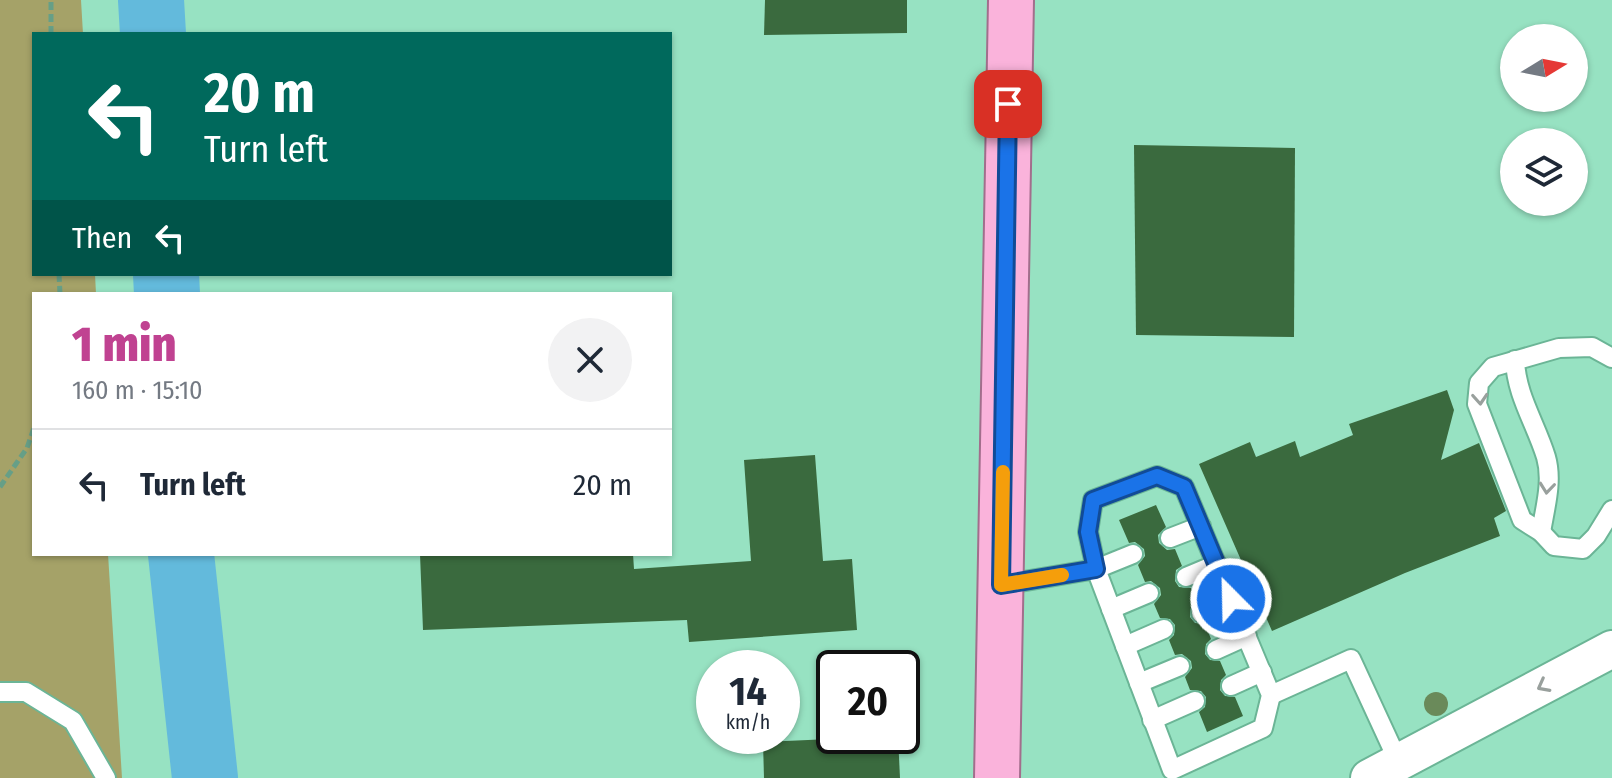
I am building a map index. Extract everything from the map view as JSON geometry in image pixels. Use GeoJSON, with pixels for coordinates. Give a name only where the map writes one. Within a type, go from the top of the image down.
{"type":"FeatureCollection","features":[{"type":"Feature","properties":{"kind":"highway"},"geometry":{"type":"LineString","coordinates":[[997,778],[1011,0]]}},
{"type":"Feature","properties":{"kind":"street"},"geometry":{"type":"LineString","coordinates":[[1389,773],[1612,649]]}},
{"type":"Feature","properties":{"kind":"lane"},"geometry":{"type":"LineString","coordinates":[[1612,358],[1592,347],[1559,348],[1493,367],[1479,383],[1477,404],[1522,520],[1541,532],[1554,546],[1583,549],[1596,536],[1612,510]]}},
{"type":"Feature","properties":{"kind":"lane"},"geometry":{"type":"LineString","coordinates":[[1515,360],[1515,379],[1546,457],[1549,477],[1541,532]]}},
{"type":"Feature","properties":{"kind":"lane"},"geometry":{"type":"LineString","coordinates":[[1157,476],[1184,487],[1217,564],[1271,695],[1263,728],[1172,770],[1096,569],[1088,532],[1093,500],[1157,476]]}},
{"type":"Feature","properties":{"kind":"lane"},"geometry":{"type":"LineString","coordinates":[[1170,538],[1201,526]]}},
{"type":"Feature","properties":{"kind":"lane"},"geometry":{"type":"LineString","coordinates":[[1001,585],[1096,569],[1133,554]]}},
{"type":"Feature","properties":{"kind":"lane"},"geometry":{"type":"LineString","coordinates":[[1186,577],[1217,564]]}},
{"type":"Feature","properties":{"kind":"lane"},"geometry":{"type":"LineString","coordinates":[[1111,609],[1149,593]]}},
{"type":"Feature","properties":{"kind":"lane"},"geometry":{"type":"LineString","coordinates":[[1201,613],[1231,599]]}},
{"type":"Feature","properties":{"kind":"lane"},"geometry":{"type":"LineString","coordinates":[[1125,646],[1164,629]]}},
{"type":"Feature","properties":{"kind":"lane"},"geometry":{"type":"LineString","coordinates":[[1216,650],[1247,636]]}},
{"type":"Feature","properties":{"kind":"lane"},"geometry":{"type":"LineString","coordinates":[[1271,695],[1351,659],[1389,773]]}},
{"type":"Feature","properties":{"kind":"lane"},"geometry":{"type":"LineString","coordinates":[[1139,683],[1180,666]]}},
{"type":"Feature","properties":{"kind":"lane"},"geometry":{"type":"LineString","coordinates":[[1231,686],[1262,672]]}},
{"type":"Feature","properties":{"kind":"lane"},"geometry":{"type":"LineString","coordinates":[[0,692],[26,692],[73,721],[106,778]]}},
{"type":"Feature","properties":{"kind":"lane"},"geometry":{"type":"LineString","coordinates":[[1152,720],[1195,701]]}},
{"type":"Feature","properties":{"kind":"path"},"geometry":{"type":"LineString","coordinates":[[51,0],[51,32]]}},
{"type":"Feature","properties":{"kind":"path"},"geometry":{"type":"LineString","coordinates":[[0,487],[27,448],[32,434]]}},
{"type":"Feature","properties":{"kind":"shaded area"},"geometry":{"type":"Polygon","coordinates":[[[0,0],[81,0],[83,32],[32,32],[32,276],[95,276],[96,292],[32,292],[32,556],[108,556],[122,778],[0,778],[0,0]]]}},
{"type":"Feature","properties":{"kind":"building"},"geometry":{"type":"Polygon","coordinates":[[[765,0],[907,0],[907,33],[764,35],[765,0]]]}},
{"type":"Feature","properties":{"kind":"building"},"geometry":{"type":"Polygon","coordinates":[[[1134,145],[1295,148],[1294,337],[1136,335],[1134,145]]]}},
{"type":"Feature","properties":{"kind":"building"},"geometry":{"type":"Polygon","coordinates":[[[1447,390],[1454,410],[1441,460],[1479,443],[1506,511],[1494,518],[1500,536],[1272,631],[1199,464],[1250,442],[1256,457],[1295,441],[1300,457],[1353,435],[1349,424],[1447,390]]]}},
{"type":"Feature","properties":{"kind":"building"},"geometry":{"type":"Polygon","coordinates":[[[815,455],[823,561],[852,559],[857,630],[689,642],[687,620],[423,630],[420,556],[633,556],[634,569],[751,561],[744,460],[815,455]]]}},
{"type":"Feature","properties":{"kind":"building"},"geometry":{"type":"Polygon","coordinates":[[[1156,505],[1166,527],[1158,535],[1159,543],[1167,550],[1175,549],[1182,566],[1176,570],[1175,581],[1179,587],[1191,588],[1196,602],[1191,607],[1190,617],[1195,623],[1205,624],[1211,639],[1206,644],[1205,654],[1210,660],[1220,661],[1226,675],[1221,680],[1220,690],[1225,696],[1235,697],[1243,716],[1207,732],[1199,712],[1205,707],[1206,697],[1201,691],[1190,690],[1185,677],[1192,668],[1191,661],[1182,654],[1175,655],[1169,640],[1174,635],[1175,625],[1170,619],[1160,618],[1154,604],[1161,595],[1160,588],[1151,581],[1145,582],[1138,565],[1145,556],[1144,549],[1135,542],[1129,543],[1119,520],[1156,505]]]}},
{"type":"Feature","properties":{"kind":"building"},"geometry":{"type":"Polygon","coordinates":[[[800,740],[816,740],[816,754],[899,754],[900,778],[764,778],[763,754],[800,754],[800,740]]]}},
{"type":"Feature","properties":{"kind":"waterway"},"geometry":{"type":"LineString","coordinates":[[151,0],[153,32]]}},
{"type":"Feature","properties":{"kind":"waterway"},"geometry":{"type":"LineString","coordinates":[[166,276],[167,292]]}},
{"type":"Feature","properties":{"kind":"waterway"},"geometry":{"type":"LineString","coordinates":[[181,556],[205,778]]}},
{"type":"Feature","properties":{"kind":"slow traffic"},"geometry":{"type":"LineString","coordinates":[[1003,472],[1001,585],[1062,575]]}},
{"type":"Feature","properties":{"kind":"route"},"geometry":{"type":"LineString","coordinates":[[1008,104],[1001,585],[1096,569],[1088,532],[1093,500],[1157,476],[1184,487],[1231,599]]}}]}
